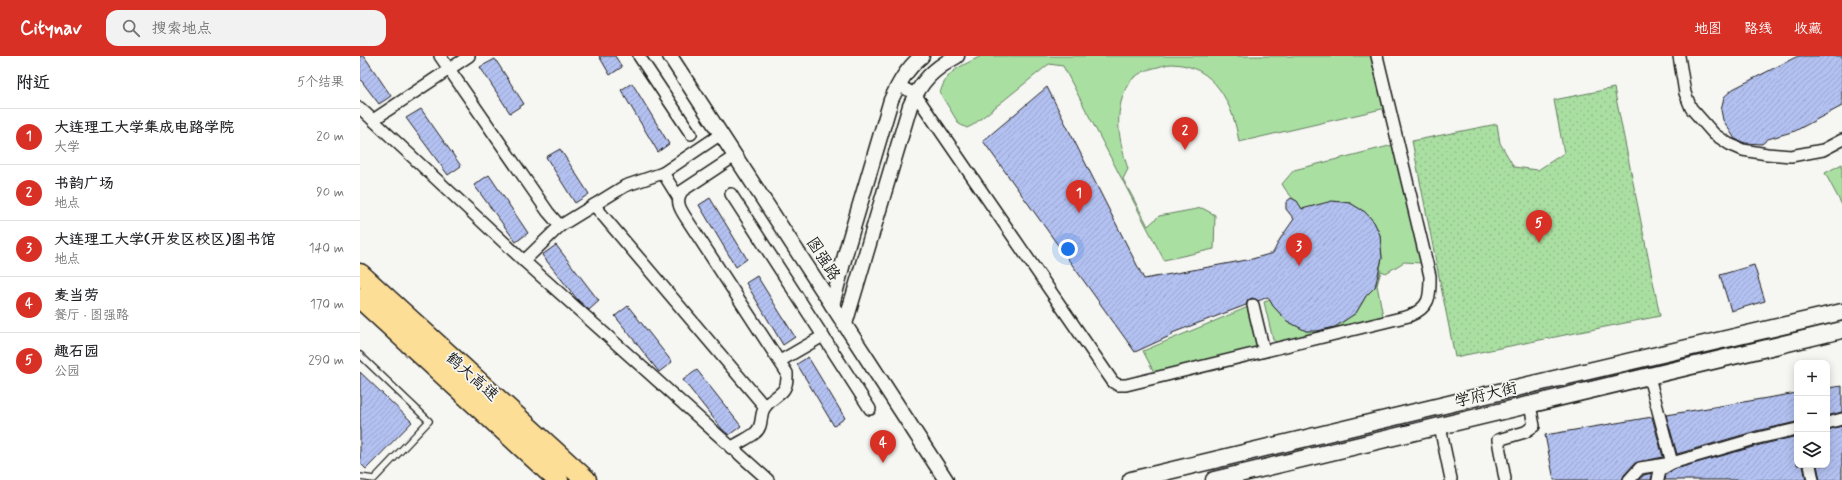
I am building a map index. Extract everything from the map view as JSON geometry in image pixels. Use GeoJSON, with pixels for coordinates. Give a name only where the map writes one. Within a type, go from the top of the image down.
{"type":"FeatureCollection","features":[{"type":"Feature","properties":{"kind":"highway","name":"鹤大高速"},"geometry":{"type":"LineString","coordinates":[[360,274],[586,480]]}},
{"type":"Feature","properties":{"kind":"highway","name":"鹤大高速"},"geometry":{"type":"LineString","coordinates":[[360,298],[558,480]]}},
{"type":"Feature","properties":{"kind":"main road","name":"学府大街"},"geometry":{"type":"LineString","coordinates":[[1131,480],[1514,388],[1842,312]]}},
{"type":"Feature","properties":{"kind":"main road","name":"学府大街"},"geometry":{"type":"LineString","coordinates":[[1214,480],[1842,330]]}},
{"type":"Feature","properties":{"kind":"street"},"geometry":{"type":"LineString","coordinates":[[440,56],[548,212],[560,226]]}},
{"type":"Feature","properties":{"kind":"street"},"geometry":{"type":"LineString","coordinates":[[373,120],[469,56]]}},
{"type":"Feature","properties":{"kind":"street"},"geometry":{"type":"LineString","coordinates":[[639,56],[691,134]]}},
{"type":"Feature","properties":{"kind":"street","name":"图强路"},"geometry":{"type":"LineString","coordinates":[[670,56],[946,480]]}},
{"type":"Feature","properties":{"kind":"street"},"geometry":{"type":"LineString","coordinates":[[832,305],[847,248],[891,100],[898,85],[910,67],[922,56]]}},
{"type":"Feature","properties":{"kind":"street"},"geometry":{"type":"LineString","coordinates":[[845,324],[904,124],[916,94],[929,76],[942,64],[957,56]]}},
{"type":"Feature","properties":{"kind":"street"},"geometry":{"type":"LineString","coordinates":[[898,85],[916,94],[1113,382],[1118,386],[1408,316],[1420,311],[1427,303],[1430,293],[1430,276],[1376,56]]}},
{"type":"Feature","properties":{"kind":"street"},"geometry":{"type":"LineString","coordinates":[[1679,56],[1685,93],[1691,108],[1710,130],[1729,144],[1755,152],[1791,156],[1823,150],[1842,140]]}},
{"type":"Feature","properties":{"kind":"street"},"geometry":{"type":"LineString","coordinates":[[360,108],[524,261],[768,480]]}},
{"type":"Feature","properties":{"kind":"street"},"geometry":{"type":"LineString","coordinates":[[524,261],[560,226],[625,186],[663,173],[721,134]]}},
{"type":"Feature","properties":{"kind":"street"},"geometry":{"type":"LineString","coordinates":[[678,197],[682,191],[735,156]]}},
{"type":"Feature","properties":{"kind":"street"},"geometry":{"type":"LineString","coordinates":[[663,173],[678,197],[679,206],[686,218],[787,373],[786,387],[781,394],[765,407],[762,414],[760,427],[757,432],[731,448]]}},
{"type":"Feature","properties":{"kind":"street"},"geometry":{"type":"LineString","coordinates":[[731,194],[870,409]]}},
{"type":"Feature","properties":{"kind":"street"},"geometry":{"type":"LineString","coordinates":[[594,205],[765,407]]}},
{"type":"Feature","properties":{"kind":"street"},"geometry":{"type":"LineString","coordinates":[[1253,305],[1264,351]]}},
{"type":"Feature","properties":{"kind":"street"},"geometry":{"type":"LineString","coordinates":[[780,361],[823,336]]}},
{"type":"Feature","properties":{"kind":"street"},"geometry":{"type":"LineString","coordinates":[[1649,377],[1672,463]]}},
{"type":"Feature","properties":{"kind":"street"},"geometry":{"type":"LineString","coordinates":[[1505,479],[1498,440],[1526,432],[1534,426],[1530,405]]}},
{"type":"Feature","properties":{"kind":"street"},"geometry":{"type":"LineString","coordinates":[[1830,422],[1842,419]]}},
{"type":"Feature","properties":{"kind":"street"},"geometry":{"type":"LineString","coordinates":[[1440,427],[1451,479]]}},
{"type":"Feature","properties":{"kind":"street"},"geometry":{"type":"LineString","coordinates":[[1629,480],[1640,468],[1672,463],[1758,438],[1794,430]]}},
{"type":"Feature","properties":{"kind":"street"},"geometry":{"type":"LineString","coordinates":[[1658,480],[1660,470],[1672,463]]}},
{"type":"Feature","properties":{"kind":"street"},"geometry":{"type":"LineString","coordinates":[[1811,468],[1813,480]]}},
{"type":"Feature","properties":{"kind":"lane"},"geometry":{"type":"LineString","coordinates":[[360,356],[429,421],[374,479],[360,477]]}},
{"type":"Feature","properties":{"kind":"green space"},"geometry":{"type":"Polygon","coordinates":[[[981,56],[1373,56],[1386,108],[1239,142],[1227,101],[1211,79],[1200,71],[1187,66],[1170,64],[1147,70],[1139,74],[1127,86],[1120,107],[1119,128],[1122,148],[1128,169],[1123,179],[1148,226],[1159,216],[1202,208],[1215,215],[1214,249],[1164,260],[1063,66],[1049,64],[973,125],[967,128],[959,124],[940,93],[943,85],[951,74],[961,66],[981,56]]]}},
{"type":"Feature","properties":{"kind":"green space"},"geometry":{"type":"Polygon","coordinates":[[[1614,88],[1660,316],[1455,357],[1412,141],[1497,124],[1500,143],[1514,167],[1538,170],[1564,153],[1554,100],[1614,88]]]}},
{"type":"Feature","properties":{"kind":"green space"},"geometry":{"type":"Polygon","coordinates":[[[1397,144],[1421,263],[1404,262],[1386,273],[1381,271],[1377,285],[1384,321],[1279,344],[1273,340],[1264,302],[1270,300],[1273,306],[1287,321],[1306,331],[1331,329],[1356,313],[1366,296],[1375,287],[1378,280],[1382,258],[1380,235],[1374,222],[1365,212],[1350,203],[1302,209],[1286,191],[1282,184],[1294,170],[1397,144]]]}},
{"type":"Feature","properties":{"kind":"green space"},"geometry":{"type":"Polygon","coordinates":[[[1842,164],[1842,205],[1825,173],[1842,164]]]}},
{"type":"Feature","properties":{"kind":"green space"},"geometry":{"type":"Polygon","coordinates":[[[1253,305],[1258,350],[1155,374],[1143,351],[1253,305]]]}},
{"type":"Feature","properties":{"kind":"building"},"geometry":{"type":"Polygon","coordinates":[[[360,56],[364,56],[391,96],[379,104],[360,79],[360,56]]]}},
{"type":"Feature","properties":{"kind":"building"},"geometry":{"type":"Polygon","coordinates":[[[599,56],[615,56],[622,67],[610,75],[599,56]]]}},
{"type":"Feature","properties":{"kind":"building"},"geometry":{"type":"Polygon","coordinates":[[[1798,56],[1842,56],[1842,106],[1795,131],[1768,139],[1762,144],[1745,143],[1735,139],[1723,120],[1721,110],[1724,97],[1733,89],[1798,56]]]}},
{"type":"Feature","properties":{"kind":"building"},"geometry":{"type":"Polygon","coordinates":[[[495,59],[524,104],[510,113],[480,67],[495,59]]]}},
{"type":"Feature","properties":{"kind":"building"},"geometry":{"type":"Polygon","coordinates":[[[632,83],[669,144],[658,152],[621,90],[632,83]]]}},
{"type":"Feature","properties":{"kind":"building"},"geometry":{"type":"Polygon","coordinates":[[[1047,87],[1144,279],[1252,259],[1273,253],[1280,239],[1294,219],[1286,209],[1286,202],[1291,198],[1297,201],[1302,209],[1332,201],[1350,203],[1365,212],[1374,222],[1380,235],[1382,258],[1375,287],[1366,296],[1356,313],[1335,327],[1317,331],[1306,331],[1287,321],[1273,306],[1268,297],[1258,301],[1252,298],[1248,300],[1246,305],[1172,333],[1172,335],[1135,352],[983,141],[1047,87]]]}},
{"type":"Feature","properties":{"kind":"building"},"geometry":{"type":"Polygon","coordinates":[[[421,109],[461,166],[448,175],[406,118],[421,109]]]}},
{"type":"Feature","properties":{"kind":"building"},"geometry":{"type":"Polygon","coordinates":[[[560,149],[589,194],[575,203],[546,157],[560,149]]]}},
{"type":"Feature","properties":{"kind":"building"},"geometry":{"type":"Polygon","coordinates":[[[489,175],[528,233],[516,242],[474,185],[489,175]]]}},
{"type":"Feature","properties":{"kind":"building"},"geometry":{"type":"Polygon","coordinates":[[[710,198],[747,259],[736,267],[699,205],[710,198]]]}},
{"type":"Feature","properties":{"kind":"building"},"geometry":{"type":"Polygon","coordinates":[[[556,245],[599,301],[589,310],[577,299],[542,255],[556,245]]]}},
{"type":"Feature","properties":{"kind":"building"},"geometry":{"type":"Polygon","coordinates":[[[1754,265],[1765,301],[1731,311],[1720,275],[1754,265]]]}},
{"type":"Feature","properties":{"kind":"building"},"geometry":{"type":"Polygon","coordinates":[[[757,276],[795,337],[783,345],[746,283],[757,276]]]}},
{"type":"Feature","properties":{"kind":"building"},"geometry":{"type":"Polygon","coordinates":[[[628,306],[672,362],[659,372],[615,316],[628,306]]]}},
{"type":"Feature","properties":{"kind":"building"},"geometry":{"type":"Polygon","coordinates":[[[808,357],[845,418],[834,426],[797,364],[808,357]]]}},
{"type":"Feature","properties":{"kind":"building"},"geometry":{"type":"Polygon","coordinates":[[[697,370],[741,426],[729,435],[722,429],[683,380],[697,370]]]}},
{"type":"Feature","properties":{"kind":"building"},"geometry":{"type":"Polygon","coordinates":[[[360,372],[412,422],[366,469],[360,463],[360,372]]]}},
{"type":"Feature","properties":{"kind":"building"},"geometry":{"type":"Polygon","coordinates":[[[1842,386],[1842,412],[1830,415],[1830,396],[1830,388],[1842,386]]]}},
{"type":"Feature","properties":{"kind":"building"},"geometry":{"type":"Polygon","coordinates":[[[1794,394],[1794,423],[1756,431],[1677,454],[1666,415],[1794,394]]]}},
{"type":"Feature","properties":{"kind":"building"},"geometry":{"type":"Polygon","coordinates":[[[1652,417],[1663,457],[1635,463],[1624,475],[1622,480],[1554,480],[1545,435],[1652,417]]]}},
{"type":"Feature","properties":{"kind":"building"},"geometry":{"type":"Polygon","coordinates":[[[1842,426],[1842,480],[1820,480],[1818,468],[1830,468],[1830,429],[1842,426]]]}},
{"type":"Feature","properties":{"kind":"building"},"geometry":{"type":"Polygon","coordinates":[[[1794,437],[1794,468],[1804,468],[1806,480],[1665,480],[1666,474],[1675,469],[1794,437]]]}},
{"type":"Feature","properties":{"kind":"building"},"geometry":{"type":"Polygon","coordinates":[[[1652,473],[1651,480],[1638,480],[1644,475],[1652,473]]]}},
{"type":"Feature","properties":{"kind":"place","name":"书韵广场"},"geometry":{"type":"Point","coordinates":[1185,150]}},
{"type":"Feature","properties":{"kind":"place","name":"大连理工大学集成电路学院"},"geometry":{"type":"Point","coordinates":[1079,213]}},
{"type":"Feature","properties":{"kind":"place","name":"趣石园"},"geometry":{"type":"Point","coordinates":[1539,243]}},
{"type":"Feature","properties":{"kind":"place","name":"大连理工大学(开发区校区)图书馆"},"geometry":{"type":"Point","coordinates":[1299,266]}},
{"type":"Feature","properties":{"kind":"place","name":"麦当劳"},"geometry":{"type":"Point","coordinates":[883,463]}}]}
